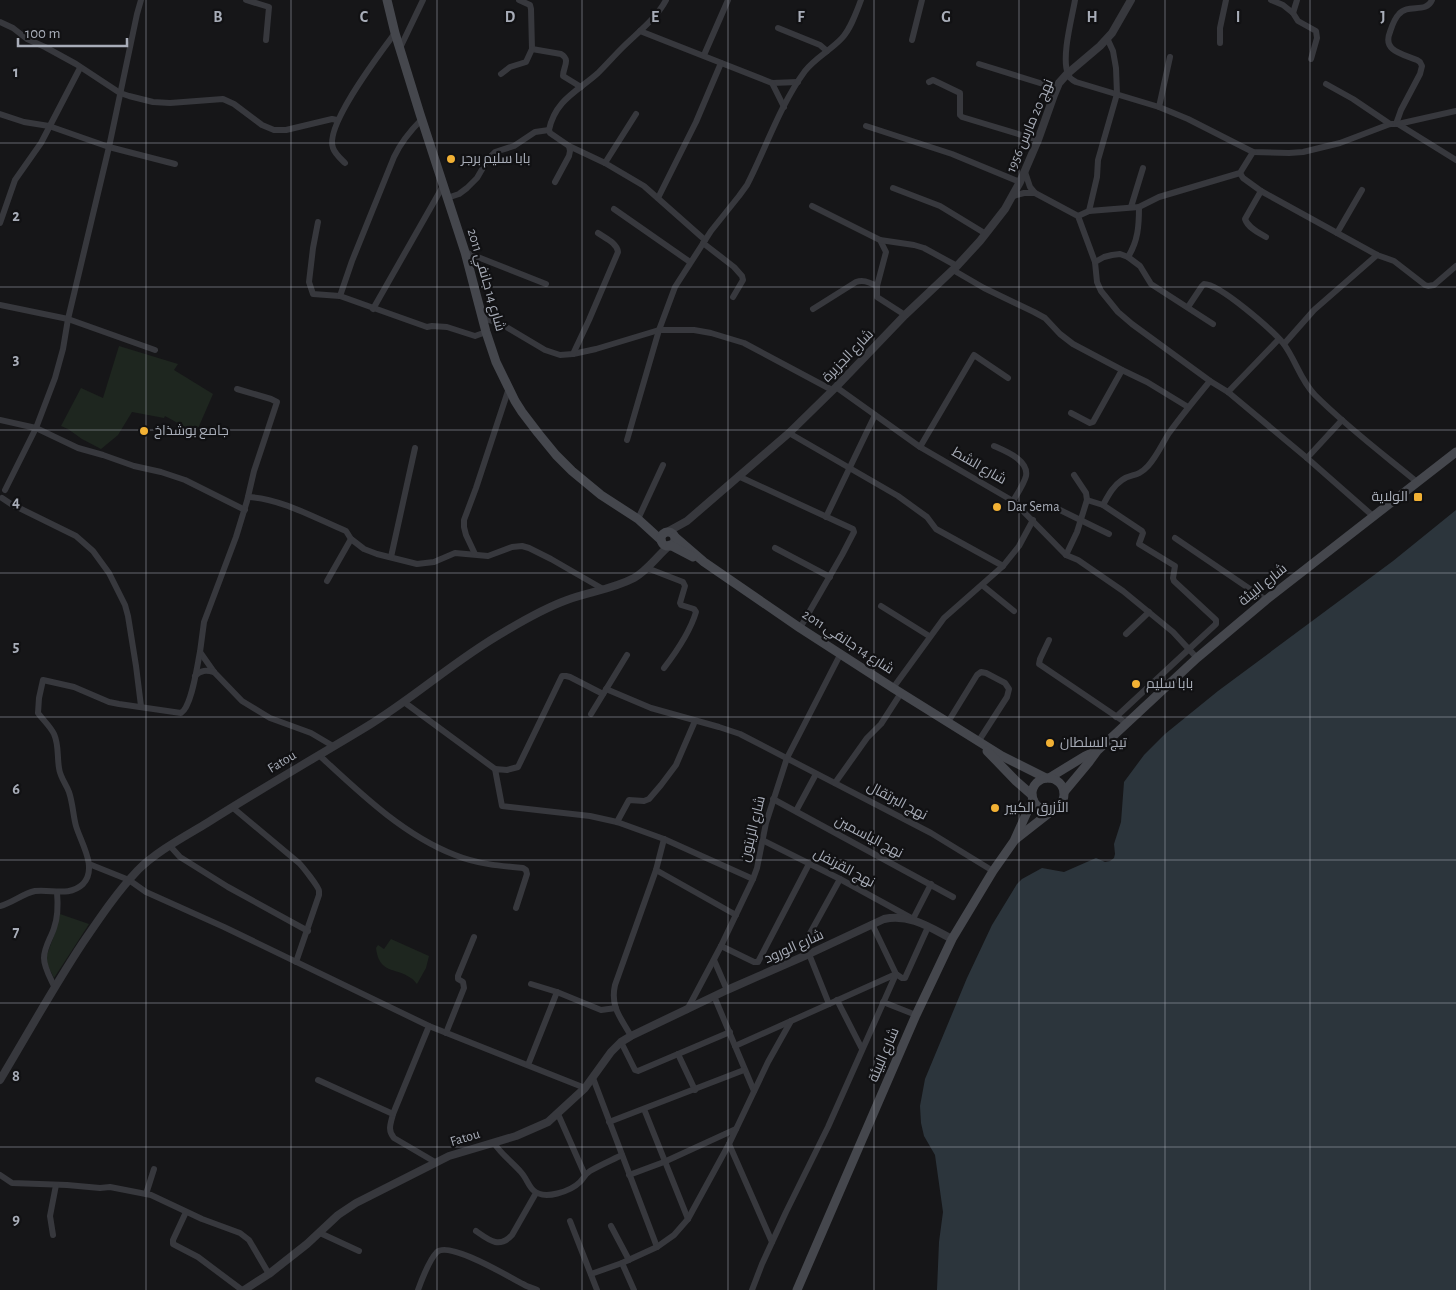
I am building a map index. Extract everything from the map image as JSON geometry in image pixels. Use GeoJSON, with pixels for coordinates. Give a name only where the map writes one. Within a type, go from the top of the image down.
{"type":"FeatureCollection","features":[{"type":"Feature","properties":{"kind":"main road","name":"شارع 14 جانفي 2011"},"geometry":{"type":"LineString","coordinates":[[387,0],[395,33],[465,252],[481,317],[496,362],[522,412],[556,455],[589,486],[800,628],[978,742],[1020,766],[1047,778]]}},
{"type":"Feature","properties":{"kind":"main road","name":"شارع البيئة"},"geometry":{"type":"LineString","coordinates":[[1064,792],[1097,751],[1197,658],[1266,600],[1456,452]]}},
{"type":"Feature","properties":{"kind":"main road","name":"شارع 14 جانفي 2011"},"geometry":{"type":"LineString","coordinates":[[978,742],[1033,797]]}},
{"type":"Feature","properties":{"kind":"main road","name":"شارع البيئة"},"geometry":{"type":"LineString","coordinates":[[1047,778],[1097,751]]}},
{"type":"Feature","properties":{"kind":"main road"},"geometry":{"type":"LineString","coordinates":[[1047,778],[1061,784],[1064,792],[1062,803],[1053,810],[1039,807],[1033,797],[1034,786],[1037,782],[1047,778]]}},
{"type":"Feature","properties":{"kind":"main road","name":"شارع البيئة"},"geometry":{"type":"LineString","coordinates":[[797,1290],[916,1015],[952,939],[1014,841],[1033,797]]}},
{"type":"Feature","properties":{"kind":"main road","name":"شارع البيئة"},"geometry":{"type":"LineString","coordinates":[[1014,841],[1053,810]]}},
{"type":"Feature","properties":{"kind":"street"},"geometry":{"type":"LineString","coordinates":[[141,0],[110,147],[55,378],[36,428],[2,488],[1,500],[76,536],[93,551],[109,573],[125,605],[128,616],[142,706]]}},
{"type":"Feature","properties":{"kind":"street"},"geometry":{"type":"LineString","coordinates":[[246,0],[269,7],[266,40]]}},
{"type":"Feature","properties":{"kind":"street"},"geometry":{"type":"LineString","coordinates":[[400,48],[424,0]]}},
{"type":"Feature","properties":{"kind":"street"},"geometry":{"type":"LineString","coordinates":[[501,74],[510,67],[526,62],[532,49],[531,9],[530,6],[519,0]]}},
{"type":"Feature","properties":{"kind":"street"},"geometry":{"type":"LineString","coordinates":[[548,130],[559,106],[571,93],[599,72],[658,12],[666,0]]}},
{"type":"Feature","properties":{"kind":"street"},"geometry":{"type":"LineString","coordinates":[[704,55],[728,0]]}},
{"type":"Feature","properties":{"kind":"street"},"geometry":{"type":"LineString","coordinates":[[627,440],[659,330],[675,287],[704,242],[747,185],[784,107],[805,71],[839,41],[847,31],[861,0]]}},
{"type":"Feature","properties":{"kind":"street"},"geometry":{"type":"LineString","coordinates":[[912,40],[922,0]]}},
{"type":"Feature","properties":{"kind":"street"},"geometry":{"type":"LineString","coordinates":[[1075,0],[1067,45],[1067,74],[1072,80],[1159,107],[1188,119],[1253,152],[1303,152],[1394,124],[1456,111]]}},
{"type":"Feature","properties":{"kind":"street","name":"نهج 20 مارس 1956"},"geometry":{"type":"LineString","coordinates":[[1013,196],[1038,140],[1056,88],[1067,74],[1107,38],[1116,27],[1131,0]]}},
{"type":"Feature","properties":{"kind":"street"},"geometry":{"type":"LineString","coordinates":[[1220,43],[1220,28],[1226,0]]}},
{"type":"Feature","properties":{"kind":"street"},"geometry":{"type":"LineString","coordinates":[[1271,0],[1283,5],[1293,13],[1298,22],[1316,31],[1315,48],[1310,59]]}},
{"type":"Feature","properties":{"kind":"street"},"geometry":{"type":"LineString","coordinates":[[1293,13],[1297,0]]}},
{"type":"Feature","properties":{"kind":"street"},"geometry":{"type":"LineString","coordinates":[[1394,124],[1420,74],[1422,66],[1417,60],[1390,48],[1388,38],[1399,14],[1404,10],[1429,6],[1432,0]]}},
{"type":"Feature","properties":{"kind":"street"},"geometry":{"type":"LineString","coordinates":[[0,22],[14,28],[27,39],[45,47],[120,93],[152,102],[170,103],[223,99],[234,104],[262,125],[274,130],[286,130],[332,119],[337,120]]}},
{"type":"Feature","properties":{"kind":"street"},"geometry":{"type":"LineString","coordinates":[[778,28],[820,45],[827,51]]}},
{"type":"Feature","properties":{"kind":"street"},"geometry":{"type":"LineString","coordinates":[[640,31],[772,82],[798,82]]}},
{"type":"Feature","properties":{"kind":"street"},"geometry":{"type":"LineString","coordinates":[[345,163],[332,148],[332,139],[337,120],[361,79],[395,33]]}},
{"type":"Feature","properties":{"kind":"street"},"geometry":{"type":"LineString","coordinates":[[1089,211],[1097,177],[1098,160],[1117,94],[1115,61],[1107,38]]}},
{"type":"Feature","properties":{"kind":"street"},"geometry":{"type":"LineString","coordinates":[[532,49],[561,54],[565,57],[567,61],[563,76],[581,87]]}},
{"type":"Feature","properties":{"kind":"street"},"geometry":{"type":"LineString","coordinates":[[1159,107],[1170,57]]}},
{"type":"Feature","properties":{"kind":"street"},"geometry":{"type":"LineString","coordinates":[[658,198],[696,122],[721,63]]}},
{"type":"Feature","properties":{"kind":"street"},"geometry":{"type":"LineString","coordinates":[[979,64],[1056,88]]}},
{"type":"Feature","properties":{"kind":"street"},"geometry":{"type":"LineString","coordinates":[[0,223],[15,180],[37,150],[80,68]]}},
{"type":"Feature","properties":{"kind":"street"},"geometry":{"type":"LineString","coordinates":[[929,82],[933,80],[958,90],[960,93],[960,115],[962,117],[1038,140]]}},
{"type":"Feature","properties":{"kind":"street"},"geometry":{"type":"LineString","coordinates":[[772,82],[784,107]]}},
{"type":"Feature","properties":{"kind":"street"},"geometry":{"type":"LineString","coordinates":[[1326,84],[1456,160]]}},
{"type":"Feature","properties":{"kind":"street"},"geometry":{"type":"LineString","coordinates":[[0,114],[24,122],[49,126],[110,147],[175,164]]}},
{"type":"Feature","properties":{"kind":"street"},"geometry":{"type":"LineString","coordinates":[[605,163],[636,114]]}},
{"type":"Feature","properties":{"kind":"street"},"geometry":{"type":"LineString","coordinates":[[340,296],[394,157],[406,136],[422,119]]}},
{"type":"Feature","properties":{"kind":"street"},"geometry":{"type":"LineString","coordinates":[[866,126],[952,154],[1020,182]]}},
{"type":"Feature","properties":{"kind":"street"},"geometry":{"type":"LineString","coordinates":[[548,130],[569,146],[605,163],[644,186],[658,198],[742,276],[742,280],[733,297]]}},
{"type":"Feature","properties":{"kind":"street"},"geometry":{"type":"LineString","coordinates":[[447,198],[459,194],[473,183],[495,152],[520,143],[534,132],[548,130]]}},
{"type":"Feature","properties":{"kind":"street"},"geometry":{"type":"LineString","coordinates":[[555,182],[569,156],[569,146]]}},
{"type":"Feature","properties":{"kind":"street"},"geometry":{"type":"LineString","coordinates":[[1078,216],[1089,211],[1139,207],[1159,197],[1240,173],[1253,152]]}},
{"type":"Feature","properties":{"kind":"street"},"geometry":{"type":"LineString","coordinates":[[1131,207],[1143,168]]}},
{"type":"Feature","properties":{"kind":"street"},"geometry":{"type":"LineString","coordinates":[[1025,172],[1030,187],[1035,194]]}},
{"type":"Feature","properties":{"kind":"street"},"geometry":{"type":"LineString","coordinates":[[1240,173],[1261,191],[1377,255],[1394,261],[1428,286],[1434,284],[1456,267]]}},
{"type":"Feature","properties":{"kind":"street"},"geometry":{"type":"LineString","coordinates":[[373,309],[443,186]]}},
{"type":"Feature","properties":{"kind":"street"},"geometry":{"type":"LineString","coordinates":[[893,188],[932,202],[986,234]]}},
{"type":"Feature","properties":{"kind":"street"},"geometry":{"type":"LineString","coordinates":[[1337,233],[1362,190]]}},
{"type":"Feature","properties":{"kind":"street"},"geometry":{"type":"LineString","coordinates":[[1261,191],[1245,219],[1249,226],[1266,237]]}},
{"type":"Feature","properties":{"kind":"street"},"geometry":{"type":"LineString","coordinates":[[1013,196],[1024,193],[1035,194],[1078,216],[1096,262],[1097,282],[1101,291],[1118,312],[1210,381],[1228,392],[1373,516]]}},
{"type":"Feature","properties":{"kind":"street","name":"شارع الجزيرة"},"geometry":{"type":"LineString","coordinates":[[668,539],[789,433],[834,389],[905,315],[955,268],[986,234],[1013,196]]}},
{"type":"Feature","properties":{"kind":"street"},"geometry":{"type":"LineString","coordinates":[[812,206],[880,240],[914,244],[924,248],[984,288],[1045,318],[1060,334],[1073,344],[1147,382],[1188,407]]}},
{"type":"Feature","properties":{"kind":"street"},"geometry":{"type":"LineString","coordinates":[[1128,257],[1134,247],[1139,229],[1139,207]]}},
{"type":"Feature","properties":{"kind":"street"},"geometry":{"type":"LineString","coordinates":[[614,209],[690,262]]}},
{"type":"Feature","properties":{"kind":"street"},"geometry":{"type":"LineString","coordinates":[[318,222],[309,282],[313,294],[340,296],[427,328],[432,326],[447,327],[475,336],[486,332]]}},
{"type":"Feature","properties":{"kind":"street"},"geometry":{"type":"LineString","coordinates":[[573,354],[618,252],[614,244],[598,233]]}},
{"type":"Feature","properties":{"kind":"street"},"geometry":{"type":"LineString","coordinates":[[880,240],[886,252],[877,286],[877,296],[905,315]]}},
{"type":"Feature","properties":{"kind":"street"},"geometry":{"type":"LineString","coordinates":[[465,252],[546,284]]}},
{"type":"Feature","properties":{"kind":"street"},"geometry":{"type":"LineString","coordinates":[[1096,262],[1112,255],[1120,254],[1128,257],[1140,266],[1152,284],[1213,324]]}},
{"type":"Feature","properties":{"kind":"street"},"geometry":{"type":"LineString","coordinates":[[1228,392],[1314,310],[1377,255]]}},
{"type":"Feature","properties":{"kind":"street"},"geometry":{"type":"LineString","coordinates":[[813,309],[860,280],[877,286]]}},
{"type":"Feature","properties":{"kind":"street"},"geometry":{"type":"LineString","coordinates":[[1188,307],[1204,284],[1210,285],[1245,309],[1281,342],[1309,388],[1342,420],[1417,482]]}},
{"type":"Feature","properties":{"kind":"street"},"geometry":{"type":"LineString","coordinates":[[0,305],[68,319],[155,350]]}},
{"type":"Feature","properties":{"kind":"street","name":"شارع الشط"},"geometry":{"type":"LineString","coordinates":[[481,317],[503,325],[545,350],[560,355],[596,349],[659,330],[694,330],[738,341],[834,389],[876,415],[920,447],[1014,501],[1066,555],[1078,560],[1123,590],[1173,632],[1197,658]]}},
{"type":"Feature","properties":{"kind":"street"},"geometry":{"type":"LineString","coordinates":[[920,447],[974,355],[1008,378]]}},
{"type":"Feature","properties":{"kind":"street"},"geometry":{"type":"LineString","coordinates":[[1071,413],[1093,422],[1122,370]]}},
{"type":"Feature","properties":{"kind":"street"},"geometry":{"type":"LineString","coordinates":[[1103,504],[1122,479],[1138,475],[1150,464],[1188,407],[1210,381]]}},
{"type":"Feature","properties":{"kind":"street"},"geometry":{"type":"LineString","coordinates":[[475,554],[466,536],[464,520],[509,388]]}},
{"type":"Feature","properties":{"kind":"street"},"geometry":{"type":"LineString","coordinates":[[0,906],[35,891],[71,891],[83,884],[87,877],[89,864],[76,828],[69,792],[58,767],[57,746],[50,728],[38,713],[43,680],[74,687],[109,702],[181,713],[187,707],[200,652],[204,622],[245,510],[254,471],[277,402],[237,389]]}},
{"type":"Feature","properties":{"kind":"street"},"geometry":{"type":"LineString","coordinates":[[826,517],[876,415]]}},
{"type":"Feature","properties":{"kind":"street"},"geometry":{"type":"LineString","coordinates":[[0,420],[36,428],[78,448],[185,480],[245,510]]}},
{"type":"Feature","properties":{"kind":"street"},"geometry":{"type":"LineString","coordinates":[[1307,458],[1342,420]]}},
{"type":"Feature","properties":{"kind":"street"},"geometry":{"type":"LineString","coordinates":[[789,433],[898,496],[927,517],[936,530],[1003,566]]}},
{"type":"Feature","properties":{"kind":"street"},"geometry":{"type":"LineString","coordinates":[[994,446],[1016,457],[1026,472],[1026,477],[1014,501]]}},
{"type":"Feature","properties":{"kind":"street"},"geometry":{"type":"LineString","coordinates":[[391,557],[415,448]]}},
{"type":"Feature","properties":{"kind":"street"},"geometry":{"type":"LineString","coordinates":[[638,519],[663,465]]}},
{"type":"Feature","properties":{"kind":"street"},"geometry":{"type":"LineString","coordinates":[[1066,555],[1088,500],[1074,475]]}},
{"type":"Feature","properties":{"kind":"street"},"geometry":{"type":"LineString","coordinates":[[738,476],[853,529],[854,532],[830,577],[800,628]]}},
{"type":"Feature","properties":{"kind":"street"},"geometry":{"type":"LineString","coordinates":[[248,497],[260,497],[346,531],[351,539],[364,549],[377,554],[416,564],[424,564],[455,553],[488,556],[512,547],[522,546],[551,559],[603,589]]}},
{"type":"Feature","properties":{"kind":"street"},"geometry":{"type":"LineString","coordinates":[[1088,500],[1103,504],[1116,515],[1142,531],[1139,544],[1174,565],[1176,568],[1174,581],[1216,620],[1216,624],[1116,716]]}},
{"type":"Feature","properties":{"kind":"street"},"geometry":{"type":"LineString","coordinates":[[1056,508],[1109,534]]}},
{"type":"Feature","properties":{"kind":"street"},"geometry":{"type":"LineString","coordinates":[[835,783],[867,738],[881,724],[897,690],[929,636],[948,613],[1003,566],[1019,546],[1033,520]]}},
{"type":"Feature","properties":{"kind":"street"},"geometry":{"type":"LineString","coordinates":[[1175,538],[1266,600]]}},
{"type":"Feature","properties":{"kind":"street"},"geometry":{"type":"LineString","coordinates":[[327,581],[351,539]]}},
{"type":"Feature","properties":{"kind":"street","name":"Fatou"},"geometry":{"type":"LineString","coordinates":[[0,1080],[54,988],[96,923],[129,880],[147,862],[232,807],[404,702],[462,659],[503,632],[554,605],[625,582],[647,568],[668,539]]}},
{"type":"Feature","properties":{"kind":"street"},"geometry":{"type":"LineString","coordinates":[[775,548],[830,577]]}},
{"type":"Feature","properties":{"kind":"street"},"geometry":{"type":"LineString","coordinates":[[647,568],[683,582],[685,586],[680,603],[694,609],[696,612],[683,641],[664,668]]}},
{"type":"Feature","properties":{"kind":"street"},"geometry":{"type":"LineString","coordinates":[[982,585],[1014,610]]}},
{"type":"Feature","properties":{"kind":"street"},"geometry":{"type":"LineString","coordinates":[[881,606],[929,636]]}},
{"type":"Feature","properties":{"kind":"street"},"geometry":{"type":"LineString","coordinates":[[1126,634],[1150,612]]}},
{"type":"Feature","properties":{"kind":"street"},"geometry":{"type":"LineString","coordinates":[[1049,640],[1040,659],[1040,664],[1126,723]]}},
{"type":"Feature","properties":{"kind":"street"},"geometry":{"type":"LineString","coordinates":[[200,652],[214,672],[242,701],[270,718],[311,733],[333,746]]}},
{"type":"Feature","properties":{"kind":"street","name":"شارع الزيتون"},"geometry":{"type":"LineString","coordinates":[[687,1010],[714,960],[753,879],[773,799],[787,758],[841,653]]}},
{"type":"Feature","properties":{"kind":"street"},"geometry":{"type":"LineString","coordinates":[[591,714],[627,655]]}},
{"type":"Feature","properties":{"kind":"street"},"geometry":{"type":"LineString","coordinates":[[195,676],[207,670],[214,672]]}},
{"type":"Feature","properties":{"kind":"street"},"geometry":{"type":"LineString","coordinates":[[948,722],[977,674],[981,672],[986,673],[1005,683],[1008,689],[1008,697],[978,742]]}},
{"type":"Feature","properties":{"kind":"street","name":"نهج البرتقال"},"geometry":{"type":"LineString","coordinates":[[495,769],[507,770],[518,767],[562,676],[566,676],[604,692],[651,708],[740,734],[931,833],[993,872]]}},
{"type":"Feature","properties":{"kind":"street"},"geometry":{"type":"LineString","coordinates":[[404,702],[495,769],[502,806],[590,816],[617,822],[664,839],[753,879]]}},
{"type":"Feature","properties":{"kind":"street"},"geometry":{"type":"LineString","coordinates":[[617,822],[629,800],[644,802],[662,785],[676,765],[696,721]]}},
{"type":"Feature","properties":{"kind":"street"},"geometry":{"type":"LineString","coordinates":[[319,755],[388,815],[437,848],[456,856],[479,862],[526,870],[527,874],[516,908]]}},
{"type":"Feature","properties":{"kind":"street"},"geometry":{"type":"LineString","coordinates":[[796,811],[816,774]]}},
{"type":"Feature","properties":{"kind":"street","name":"نهج الياسمين"},"geometry":{"type":"LineString","coordinates":[[773,799],[953,897]]}},
{"type":"Feature","properties":{"kind":"street"},"geometry":{"type":"LineString","coordinates":[[232,807],[299,863],[318,888],[319,895],[296,962]]}},
{"type":"Feature","properties":{"kind":"street"},"geometry":{"type":"LineString","coordinates":[[631,1036],[616,1008],[613,995],[656,870],[664,839]]}},
{"type":"Feature","properties":{"kind":"street","name":"نهج القرنفل"},"geometry":{"type":"LineString","coordinates":[[762,840],[913,919]]}},
{"type":"Feature","properties":{"kind":"street"},"geometry":{"type":"LineString","coordinates":[[170,846],[180,856],[228,887],[308,931]]}},
{"type":"Feature","properties":{"kind":"street"},"geometry":{"type":"LineString","coordinates":[[89,864],[129,880],[146,892],[217,923],[429,1026],[585,1088]]}},
{"type":"Feature","properties":{"kind":"street"},"geometry":{"type":"LineString","coordinates":[[721,946],[754,962],[758,962],[809,864]]}},
{"type":"Feature","properties":{"kind":"street"},"geometry":{"type":"LineString","coordinates":[[656,870],[736,915]]}},
{"type":"Feature","properties":{"kind":"street"},"geometry":{"type":"LineString","coordinates":[[829,1004],[806,944],[808,937],[840,880]]}},
{"type":"Feature","properties":{"kind":"street"},"geometry":{"type":"LineString","coordinates":[[931,884],[913,919],[952,939]]}},
{"type":"Feature","properties":{"kind":"street"},"geometry":{"type":"LineString","coordinates":[[54,988],[44,957],[55,926],[57,892]]}},
{"type":"Feature","properties":{"kind":"street","name":"شارع الورود"},"geometry":{"type":"LineString","coordinates":[[687,1010],[872,924],[891,918],[913,919]]}},
{"type":"Feature","properties":{"kind":"street"},"geometry":{"type":"LineString","coordinates":[[872,924],[896,974],[902,978],[905,978],[928,927]]}},
{"type":"Feature","properties":{"kind":"street"},"geometry":{"type":"LineString","coordinates":[[446,1033],[464,988],[463,982],[458,979],[458,976],[474,937]]}},
{"type":"Feature","properties":{"kind":"street"},"geometry":{"type":"LineString","coordinates":[[714,960],[727,990]]}},
{"type":"Feature","properties":{"kind":"street"},"geometry":{"type":"LineString","coordinates":[[735,1046],[896,974]]}},
{"type":"Feature","properties":{"kind":"street"},"geometry":{"type":"LineString","coordinates":[[752,1290],[772,1242],[828,1127],[896,974]]}},
{"type":"Feature","properties":{"kind":"street"},"geometry":{"type":"LineString","coordinates":[[531,984],[557,992],[601,1010],[616,1008]]}},
{"type":"Feature","properties":{"kind":"street"},"geometry":{"type":"LineString","coordinates":[[528,1065],[557,992]]}},
{"type":"Feature","properties":{"kind":"street"},"geometry":{"type":"LineString","coordinates":[[714,996],[754,1091]]}},
{"type":"Feature","properties":{"kind":"street"},"geometry":{"type":"LineString","coordinates":[[837,1000],[862,1049]]}},
{"type":"Feature","properties":{"kind":"street"},"geometry":{"type":"LineString","coordinates":[[883,1002],[916,1015]]}},
{"type":"Feature","properties":{"kind":"street","name":"Fatou"},"geometry":{"type":"LineString","coordinates":[[243,1290],[269,1274],[356,1203],[449,1156],[516,1136],[548,1122],[585,1088],[621,1042],[687,1010]]}},
{"type":"Feature","properties":{"kind":"street"},"geometry":{"type":"LineString","coordinates":[[591,1274],[622,1263],[657,1246],[674,1236],[688,1219],[791,1021]]}},
{"type":"Feature","properties":{"kind":"street"},"geometry":{"type":"LineString","coordinates":[[429,1026],[393,1114],[389,1129],[394,1138],[435,1162]]}},
{"type":"Feature","properties":{"kind":"street"},"geometry":{"type":"LineString","coordinates":[[621,1042],[637,1071],[730,1032]]}},
{"type":"Feature","properties":{"kind":"street"},"geometry":{"type":"LineString","coordinates":[[678,1054],[695,1090]]}},
{"type":"Feature","properties":{"kind":"street"},"geometry":{"type":"LineString","coordinates":[[609,1122],[744,1070]]}},
{"type":"Feature","properties":{"kind":"street"},"geometry":{"type":"LineString","coordinates":[[593,1078],[657,1246]]}},
{"type":"Feature","properties":{"kind":"street"},"geometry":{"type":"LineString","coordinates":[[318,1080],[393,1114]]}},
{"type":"Feature","properties":{"kind":"street"},"geometry":{"type":"LineString","coordinates":[[644,1109],[688,1219]]}},
{"type":"Feature","properties":{"kind":"street"},"geometry":{"type":"LineString","coordinates":[[558,1114],[585,1175]]}},
{"type":"Feature","properties":{"kind":"street"},"geometry":{"type":"LineString","coordinates":[[629,1175],[664,1162],[736,1129]]}},
{"type":"Feature","properties":{"kind":"street"},"geometry":{"type":"LineString","coordinates":[[494,1143],[500,1152],[520,1171],[536,1193],[547,1196],[556,1194],[579,1183],[585,1175],[622,1155]]}},
{"type":"Feature","properties":{"kind":"street"},"geometry":{"type":"LineString","coordinates":[[728,1144],[772,1242]]}},
{"type":"Feature","properties":{"kind":"street"},"geometry":{"type":"LineString","coordinates":[[146,1194],[154,1169]]}},
{"type":"Feature","properties":{"kind":"street"},"geometry":{"type":"LineString","coordinates":[[0,1175],[12,1183],[110,1187],[146,1194],[186,1212],[240,1232],[249,1240],[269,1274]]}},
{"type":"Feature","properties":{"kind":"street"},"geometry":{"type":"LineString","coordinates":[[53,1235],[50,1216],[56,1185]]}},
{"type":"Feature","properties":{"kind":"street"},"geometry":{"type":"LineString","coordinates":[[476,1231],[488,1239],[497,1242],[503,1242],[508,1239],[536,1193]]}},
{"type":"Feature","properties":{"kind":"street"},"geometry":{"type":"LineString","coordinates":[[186,1212],[173,1240],[173,1244],[198,1257],[243,1290]]}},
{"type":"Feature","properties":{"kind":"street"},"geometry":{"type":"LineString","coordinates":[[570,1221],[596,1290]]}},
{"type":"Feature","properties":{"kind":"street"},"geometry":{"type":"LineString","coordinates":[[611,1226],[629,1260]]}},
{"type":"Feature","properties":{"kind":"street"},"geometry":{"type":"LineString","coordinates":[[320,1233],[359,1251]]}},
{"type":"Feature","properties":{"kind":"street"},"geometry":{"type":"LineString","coordinates":[[418,1290],[434,1256],[439,1250],[444,1249],[490,1266],[524,1285],[538,1290]]}},
{"type":"Feature","properties":{"kind":"street"},"geometry":{"type":"LineString","coordinates":[[622,1263],[634,1290]]}},
{"type":"Feature","properties":{"kind":"shaded area"},"geometry":{"type":"Polygon","coordinates":[[[119,346],[178,364],[174,370],[213,394],[196,433],[165,416],[164,418],[132,412],[118,435],[101,449],[61,426],[81,388],[103,398],[119,346]]]}},
{"type":"Feature","properties":{"kind":"shaded area"},"geometry":{"type":"Polygon","coordinates":[[[1456,510],[1456,1290],[937,1290],[939,1242],[943,1212],[935,1155],[924,1136],[921,1123],[920,1106],[925,1079],[967,978],[992,925],[1017,884],[1022,879],[1042,868],[1064,872],[1096,858],[1105,862],[1114,858],[1114,844],[1121,822],[1124,782],[1144,755],[1165,734],[1218,691],[1393,561],[1456,510]]]}},
{"type":"Feature","properties":{"kind":"shaded area"},"geometry":{"type":"Polygon","coordinates":[[[60,914],[89,924],[54,978],[45,960],[60,914]]]}},
{"type":"Feature","properties":{"kind":"shaded area"},"geometry":{"type":"Polygon","coordinates":[[[391,939],[429,956],[426,968],[417,984],[411,978],[389,969],[380,962],[376,948],[378,945],[384,949],[391,939]]]}},
{"type":"Feature","properties":{"kind":"place","name":"بابا سليم برجر"},"geometry":{"type":"Point","coordinates":[451,159]}},
{"type":"Feature","properties":{"kind":"place","name":"جامع بوشذاخ"},"geometry":{"type":"Point","coordinates":[144,431]}},
{"type":"Feature","properties":{"kind":"place","name":"الولاية"},"geometry":{"type":"Point","coordinates":[1418,497]}},
{"type":"Feature","properties":{"kind":"place","name":"Dar Sema"},"geometry":{"type":"Point","coordinates":[997,507]}},
{"type":"Feature","properties":{"kind":"place","name":"بابا سليم"},"geometry":{"type":"Point","coordinates":[1136,684]}},
{"type":"Feature","properties":{"kind":"place","name":"تيج السلطان"},"geometry":{"type":"Point","coordinates":[1050,743]}},
{"type":"Feature","properties":{"kind":"place","name":"الأزرق الكبير"},"geometry":{"type":"Point","coordinates":[995,808]}}]}
